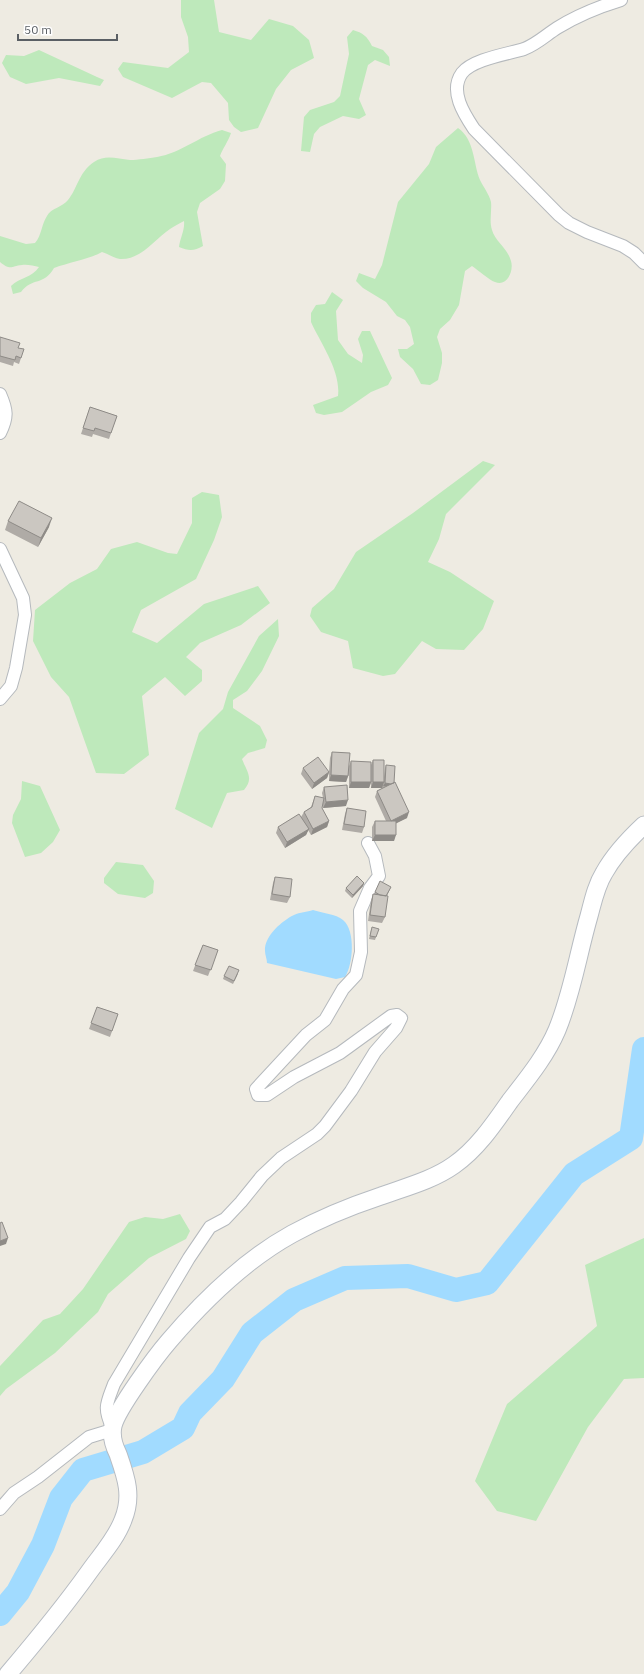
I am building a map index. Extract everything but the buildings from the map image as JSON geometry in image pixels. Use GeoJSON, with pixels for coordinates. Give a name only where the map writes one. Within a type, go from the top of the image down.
{"type":"FeatureCollection","features":[{"type":"Feature","properties":{"kind":"street"},"geometry":{"type":"LineString","coordinates":[[621,0],[594,8],[581,14],[534,45],[478,62],[468,68],[462,73],[459,80],[458,99],[463,113],[474,129],[559,215],[569,223],[587,232],[623,246],[634,253],[644,264]]}},
{"type":"Feature","properties":{"kind":"street"},"geometry":{"type":"LineString","coordinates":[[0,394],[5,405],[7,419],[0,433]]}},
{"type":"Feature","properties":{"kind":"street"},"geometry":{"type":"LineString","coordinates":[[0,549],[23,598],[25,615],[16,668],[11,686],[0,699]]}},
{"type":"Feature","properties":{"kind":"street"},"geometry":{"type":"LineString","coordinates":[[0,1509],[14,1492],[38,1477],[89,1437],[112,1428],[119,1412],[137,1384],[167,1343],[234,1275],[261,1253],[293,1233],[339,1211],[437,1175],[456,1164],[469,1152],[488,1131],[540,1061],[556,1032],[567,1000],[595,892],[604,873],[620,850],[644,825]]}},
{"type":"Feature","properties":{"kind":"street"},"geometry":{"type":"LineString","coordinates":[[8,1674],[58,1614],[114,1538],[123,1520],[128,1502],[129,1489],[126,1474],[115,1447],[112,1428],[107,1415],[106,1404],[114,1384],[189,1258],[210,1227],[225,1219],[262,1176],[281,1158],[318,1134],[351,1091],[375,1052],[396,1028],[401,1018],[397,1015],[390,1016],[340,1053],[294,1077],[267,1095],[258,1095],[256,1089],[306,1035],[325,1020],[343,989],[356,975],[361,952],[360,911],[370,888],[379,876],[374,856],[368,843]]}},
{"type":"Feature","properties":{"kind":"green space"},"geometry":{"type":"Polygon","coordinates":[[[181,0],[214,0],[219,32],[251,40],[269,19],[293,26],[309,40],[314,58],[291,70],[276,89],[258,128],[241,132],[234,127],[229,120],[228,103],[211,83],[202,82],[172,98],[123,77],[118,69],[123,62],[168,68],[189,52],[188,37],[181,17],[181,0]]]}},
{"type":"Feature","properties":{"kind":"green space"},"geometry":{"type":"Polygon","coordinates":[[[353,30],[364,35],[372,46],[383,50],[389,57],[390,66],[375,60],[368,65],[359,99],[366,115],[359,119],[343,116],[320,127],[314,134],[310,152],[301,151],[304,117],[310,110],[334,102],[340,96],[349,54],[347,37],[353,30]]]}},
{"type":"Feature","properties":{"kind":"green space"},"geometry":{"type":"Polygon","coordinates":[[[39,50],[104,80],[100,86],[59,78],[26,84],[10,77],[2,63],[6,55],[24,56],[39,50]]]}},
{"type":"Feature","properties":{"kind":"green space"},"geometry":{"type":"Polygon","coordinates":[[[458,128],[464,133],[471,145],[480,180],[491,202],[492,230],[509,257],[512,265],[509,277],[503,282],[499,283],[490,279],[472,266],[465,271],[459,305],[450,320],[440,329],[437,337],[442,353],[442,363],[438,380],[430,385],[421,384],[413,369],[400,357],[398,349],[407,349],[414,344],[410,327],[405,320],[397,316],[386,302],[363,288],[356,281],[359,273],[375,279],[382,265],[398,202],[429,164],[436,147],[458,128]]]}},
{"type":"Feature","properties":{"kind":"green space"},"geometry":{"type":"Polygon","coordinates":[[[222,130],[231,133],[220,156],[226,164],[225,181],[220,189],[200,203],[197,212],[203,246],[191,250],[179,247],[184,228],[184,221],[164,233],[141,253],[134,256],[120,259],[102,252],[54,268],[50,274],[42,280],[29,284],[21,292],[13,294],[11,286],[36,271],[39,267],[24,265],[9,267],[0,262],[0,236],[26,244],[35,243],[49,213],[68,200],[81,176],[94,162],[103,158],[133,160],[166,155],[222,130]]]}},
{"type":"Feature","properties":{"kind":"green space"},"geometry":{"type":"Polygon","coordinates":[[[332,292],[343,300],[336,311],[338,340],[348,354],[362,363],[363,355],[358,339],[362,331],[370,331],[392,378],[388,385],[371,392],[342,412],[324,415],[316,413],[313,405],[338,396],[338,387],[333,367],[311,322],[311,313],[316,305],[325,304],[332,292]]]}},
{"type":"Feature","properties":{"kind":"green space"},"geometry":{"type":"Polygon","coordinates":[[[483,461],[495,465],[446,514],[439,539],[428,562],[450,572],[494,601],[483,629],[464,650],[436,649],[422,641],[395,674],[383,676],[353,668],[348,641],[321,632],[310,616],[312,608],[334,589],[356,552],[413,513],[483,461]]]}},
{"type":"Feature","properties":{"kind":"green space"},"geometry":{"type":"Polygon","coordinates":[[[202,492],[219,495],[222,517],[214,540],[196,579],[141,610],[132,632],[157,643],[204,604],[258,586],[270,603],[241,625],[200,643],[186,657],[202,670],[202,681],[185,696],[165,677],[142,696],[149,755],[124,774],[96,773],[69,697],[51,677],[33,641],[35,610],[70,583],[97,569],[111,549],[137,542],[168,553],[177,554],[192,523],[192,498],[202,492]]]}},
{"type":"Feature","properties":{"kind":"green space"},"geometry":{"type":"Polygon","coordinates":[[[278,619],[279,636],[262,671],[247,691],[233,700],[233,708],[260,726],[267,740],[265,748],[248,753],[242,759],[249,775],[249,782],[244,790],[227,793],[212,828],[175,809],[199,733],[223,709],[228,692],[259,636],[278,619]]]}},
{"type":"Feature","properties":{"kind":"green space"},"geometry":{"type":"Polygon","coordinates":[[[22,781],[40,786],[60,830],[53,842],[41,853],[25,857],[12,823],[13,815],[21,799],[22,781]]]}},
{"type":"Feature","properties":{"kind":"green space"},"geometry":{"type":"Polygon","coordinates":[[[116,862],[143,865],[154,881],[153,893],[145,898],[118,894],[104,883],[104,878],[116,862]]]}},
{"type":"Feature","properties":{"kind":"green space"},"geometry":{"type":"Polygon","coordinates":[[[180,1214],[190,1231],[186,1239],[149,1258],[108,1294],[98,1312],[55,1353],[6,1389],[0,1396],[0,1366],[43,1320],[60,1314],[83,1289],[129,1222],[145,1217],[163,1219],[180,1214]]]}},
{"type":"Feature","properties":{"kind":"green space"},"geometry":{"type":"Polygon","coordinates":[[[644,1238],[644,1378],[624,1379],[588,1427],[536,1521],[497,1511],[475,1481],[507,1404],[597,1326],[585,1265],[644,1238]]]}},
{"type":"Feature","properties":{"kind":"water"},"geometry":{"type":"Polygon","coordinates":[[[313,910],[337,916],[347,925],[350,932],[352,948],[350,965],[345,977],[336,979],[267,963],[265,952],[266,945],[275,929],[294,915],[313,910]]]}},
{"type":"Feature","properties":{"kind":"waterway"},"geometry":{"type":"LineString","coordinates":[[0,1614],[18,1592],[43,1545],[61,1498],[83,1470],[143,1452],[183,1428],[190,1413],[223,1379],[252,1333],[294,1300],[345,1278],[408,1276],[456,1290],[487,1283],[574,1174],[631,1138],[644,1049]]}}]}
